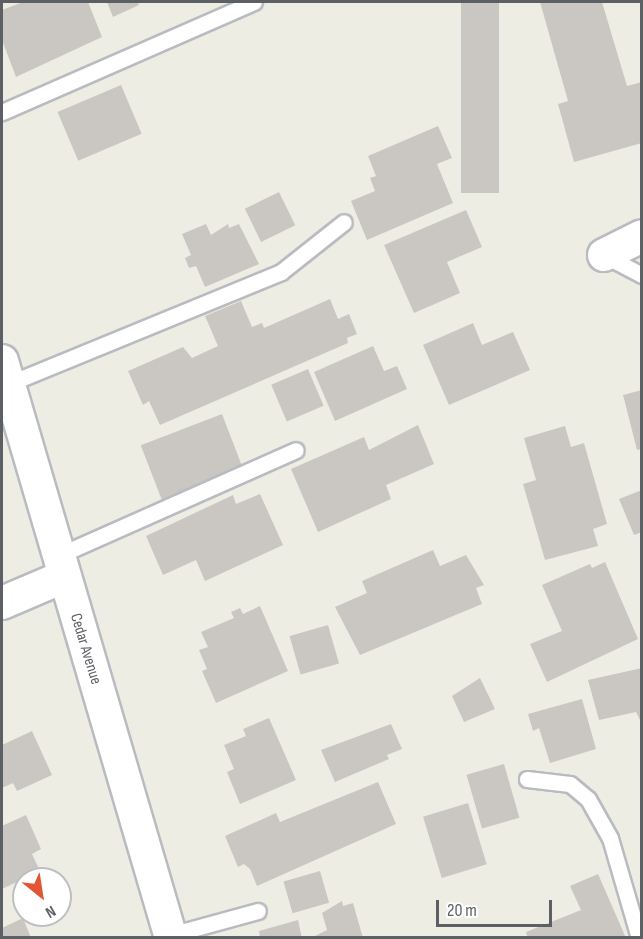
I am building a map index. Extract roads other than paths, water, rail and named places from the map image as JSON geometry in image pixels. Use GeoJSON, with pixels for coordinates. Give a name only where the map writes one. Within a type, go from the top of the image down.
{"type":"FeatureCollection","features":[{"type":"Feature","properties":{"kind":"street"},"geometry":{"type":"LineString","coordinates":[[604,255],[642,236]]}},
{"type":"Feature","properties":{"kind":"street","name":"Cedar Avenue"},"geometry":{"type":"LineString","coordinates":[[5,372],[170,936]]}},
{"type":"Feature","properties":{"kind":"street"},"geometry":{"type":"LineString","coordinates":[[2,603],[60,566]]}},
{"type":"Feature","properties":{"kind":"lane"},"geometry":{"type":"LineString","coordinates":[[2,112],[254,2]]}},
{"type":"Feature","properties":{"kind":"lane"},"geometry":{"type":"LineString","coordinates":[[5,372],[281,272],[344,222]]}},
{"type":"Feature","properties":{"kind":"lane"},"geometry":{"type":"LineString","coordinates":[[604,255],[642,276]]}},
{"type":"Feature","properties":{"kind":"lane"},"geometry":{"type":"LineString","coordinates":[[60,566],[296,450]]}},
{"type":"Feature","properties":{"kind":"lane"},"geometry":{"type":"LineString","coordinates":[[527,779],[570,784],[588,799],[610,838],[639,938]]}},
{"type":"Feature","properties":{"kind":"lane"},"geometry":{"type":"LineString","coordinates":[[170,936],[258,910]]}}]}
